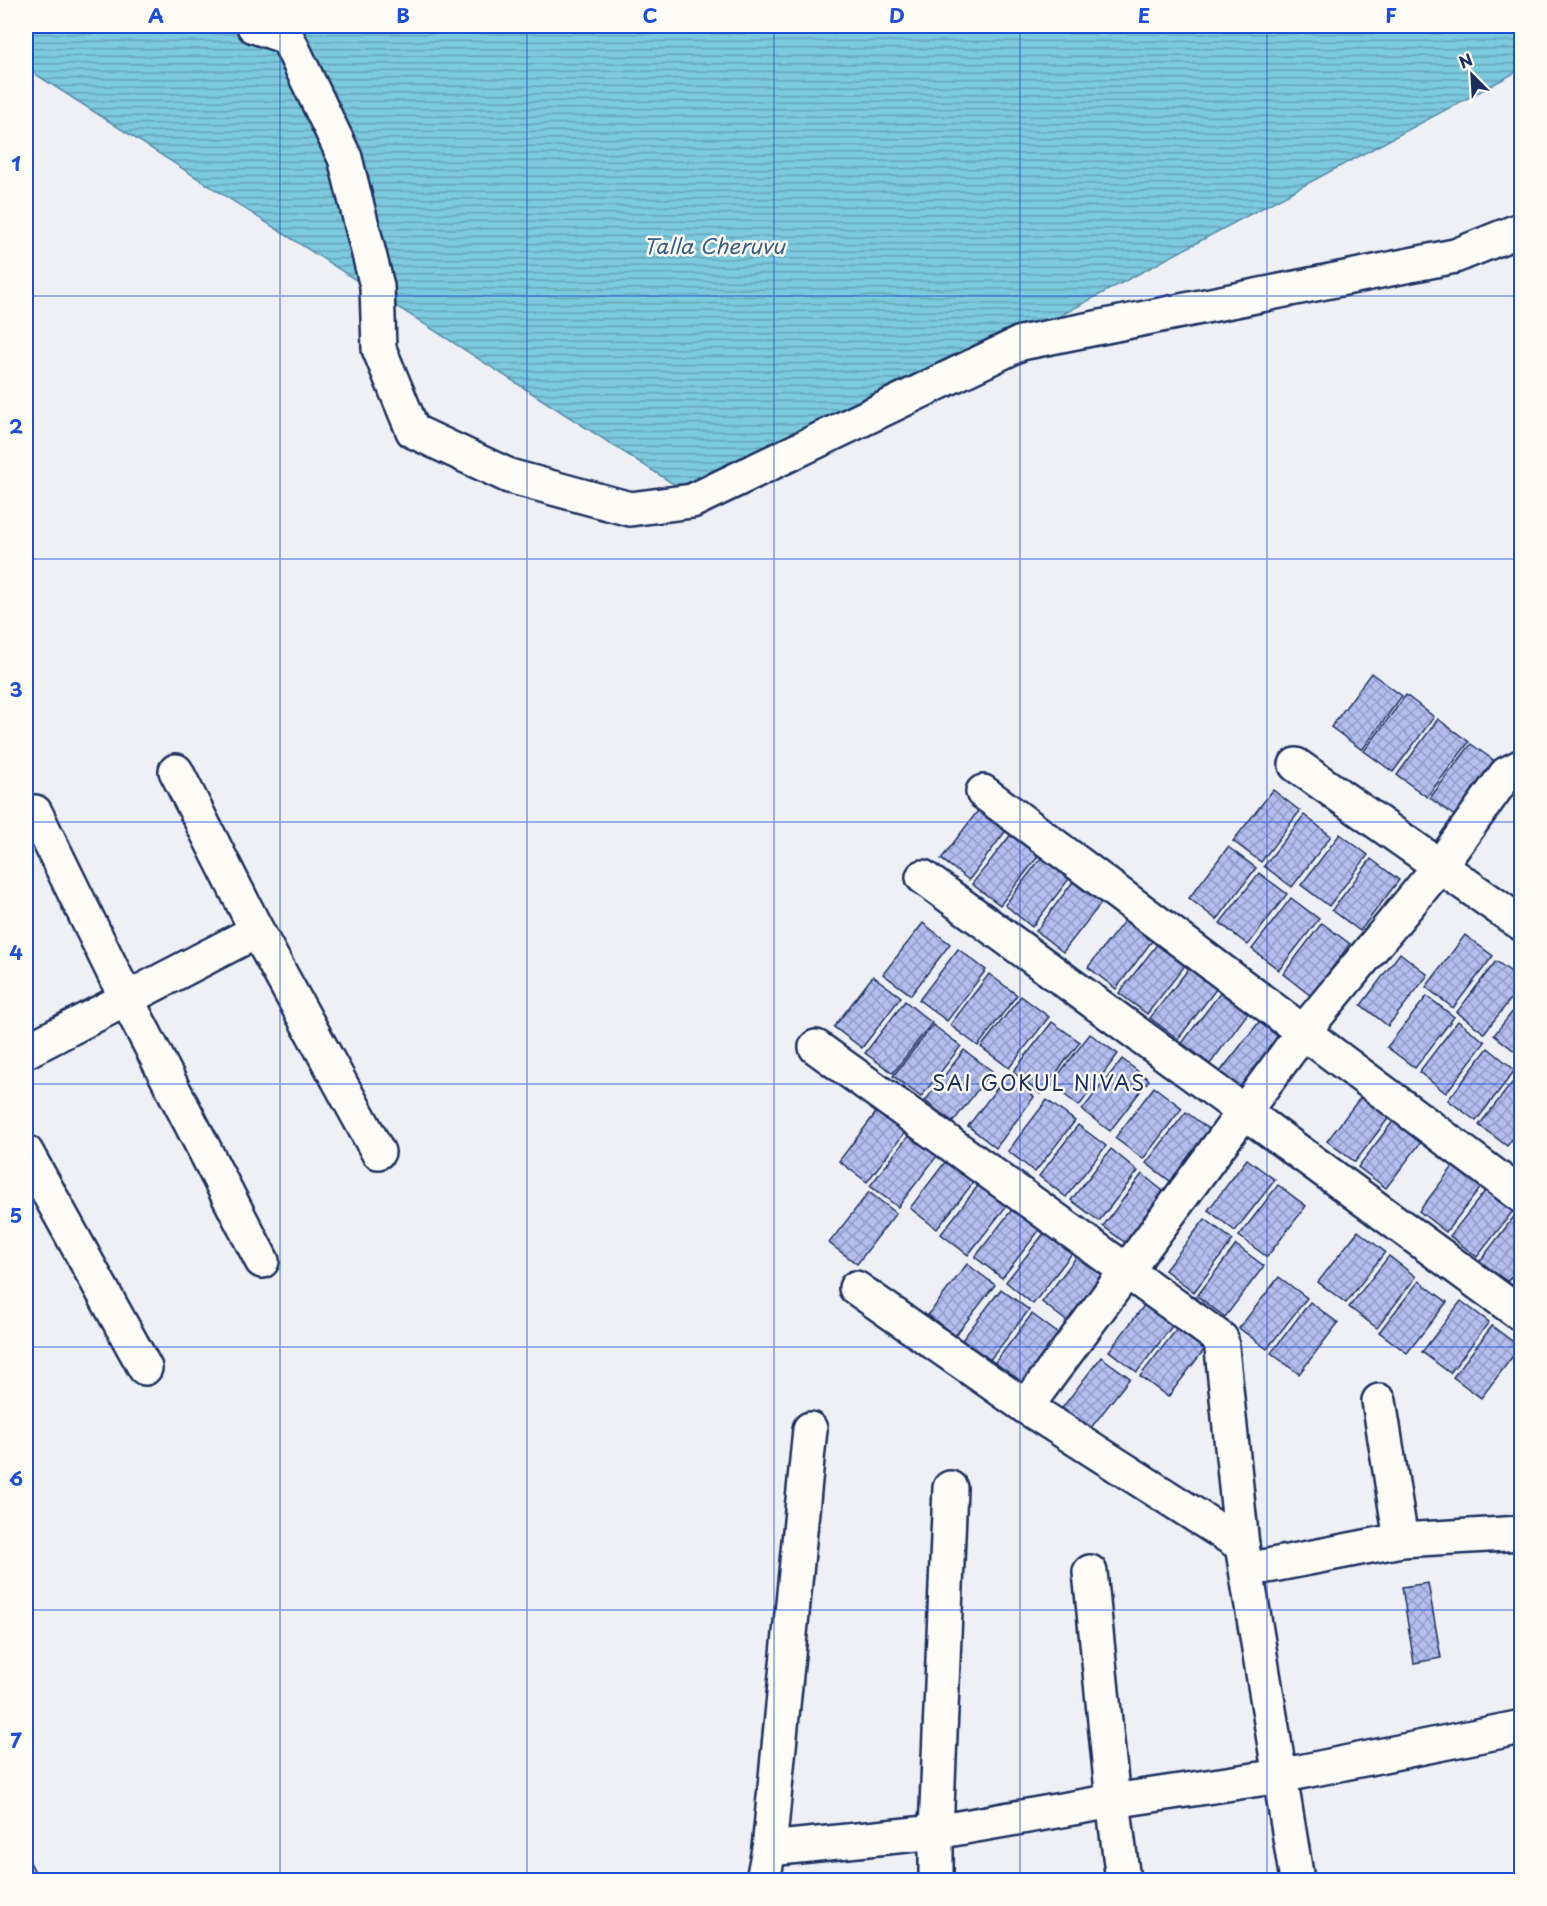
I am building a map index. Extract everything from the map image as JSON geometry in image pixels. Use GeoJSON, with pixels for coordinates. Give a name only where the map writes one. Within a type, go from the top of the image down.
{"type":"FeatureCollection","features":[{"type":"Feature","properties":{"kind":"street"},"geometry":{"type":"LineString","coordinates":[[254,26],[286,37],[345,158],[377,286],[379,349],[413,431],[509,476],[630,509],[692,501],[1021,343],[1455,256],[1521,229]]}},
{"type":"Feature","properties":{"kind":"street"},"geometry":{"type":"LineString","coordinates":[[1296,765],[1521,924]]}},
{"type":"Feature","properties":{"kind":"street"},"geometry":{"type":"LineString","coordinates":[[1026,1407],[1303,1032],[1440,866],[1506,774],[1521,766]]}},
{"type":"Feature","properties":{"kind":"street"},"geometry":{"type":"LineString","coordinates":[[176,771],[257,931],[378,1152]]}},
{"type":"Feature","properties":{"kind":"street"},"geometry":{"type":"LineString","coordinates":[[983,792],[1521,1196]]}},
{"type":"Feature","properties":{"kind":"street"},"geometry":{"type":"LineString","coordinates":[[35,812],[127,1000],[262,1261]]}},
{"type":"Feature","properties":{"kind":"street"},"geometry":{"type":"LineString","coordinates":[[923,878],[1521,1315]]}},
{"type":"Feature","properties":{"kind":"street"},"geometry":{"type":"LineString","coordinates":[[26,1051],[257,931]]}},
{"type":"Feature","properties":{"kind":"street"},"geometry":{"type":"LineString","coordinates":[[816,1047],[1221,1339],[1244,1557],[1297,1881]]}},
{"type":"Feature","properties":{"kind":"street"},"geometry":{"type":"LineString","coordinates":[[26,1152],[145,1368]]}},
{"type":"Feature","properties":{"kind":"street"},"geometry":{"type":"LineString","coordinates":[[856,1288],[1244,1557],[1401,1540],[1521,1533]]}},
{"type":"Feature","properties":{"kind":"street"},"geometry":{"type":"LineString","coordinates":[[1379,1401],[1401,1540]]}},
{"type":"Feature","properties":{"kind":"street"},"geometry":{"type":"LineString","coordinates":[[763,1881],[770,1849],[810,1429]]}},
{"type":"Feature","properties":{"kind":"street"},"geometry":{"type":"LineString","coordinates":[[936,1881],[950,1488]]}},
{"type":"Feature","properties":{"kind":"street"},"geometry":{"type":"LineString","coordinates":[[1090,1572],[1123,1881]]}},
{"type":"Feature","properties":{"kind":"street"},"geometry":{"type":"LineString","coordinates":[[770,1849],[936,1832],[1113,1801],[1280,1776],[1521,1727]]}},
{"type":"Feature","properties":{"kind":"water","name":"Talla Cheruvu"},"geometry":{"type":"Polygon","coordinates":[[[26,26],[1521,26],[1522,69],[706,505],[26,68],[26,26]]]}},
{"type":"Feature","properties":{"kind":"building"},"geometry":{"type":"Polygon","coordinates":[[[1371,673],[1402,696],[1362,750],[1331,727],[1371,673]]]}},
{"type":"Feature","properties":{"kind":"building"},"geometry":{"type":"Polygon","coordinates":[[[1406,695],[1434,717],[1393,772],[1364,751],[1406,695]]]}},
{"type":"Feature","properties":{"kind":"building"},"geometry":{"type":"Polygon","coordinates":[[[1438,719],[1469,742],[1427,797],[1397,775],[1438,719]]]}},
{"type":"Feature","properties":{"kind":"building"},"geometry":{"type":"Polygon","coordinates":[[[1471,744],[1503,767],[1463,822],[1430,798],[1471,744]]]}},
{"type":"Feature","properties":{"kind":"building"},"geometry":{"type":"Polygon","coordinates":[[[1273,790],[1300,811],[1261,862],[1233,841],[1273,790]]]}},
{"type":"Feature","properties":{"kind":"building"},"geometry":{"type":"Polygon","coordinates":[[[980,808],[1008,828],[969,880],[941,859],[980,808]]]}},
{"type":"Feature","properties":{"kind":"building"},"geometry":{"type":"Polygon","coordinates":[[[1304,815],[1331,836],[1292,887],[1264,866],[1304,815]]]}},
{"type":"Feature","properties":{"kind":"building"},"geometry":{"type":"Polygon","coordinates":[[[1012,833],[1040,854],[1000,905],[972,884],[1012,833]]]}},
{"type":"Feature","properties":{"kind":"building"},"geometry":{"type":"Polygon","coordinates":[[[1340,834],[1368,855],[1329,906],[1301,885],[1340,834]]]}},
{"type":"Feature","properties":{"kind":"building"},"geometry":{"type":"Polygon","coordinates":[[[1228,847],[1256,868],[1217,920],[1189,898],[1228,847]]]}},
{"type":"Feature","properties":{"kind":"building"},"geometry":{"type":"Polygon","coordinates":[[[1044,854],[1072,875],[1032,927],[1005,905],[1044,854]]]}},
{"type":"Feature","properties":{"kind":"building"},"geometry":{"type":"Polygon","coordinates":[[[1371,859],[1399,880],[1360,931],[1332,910],[1371,859]]]}},
{"type":"Feature","properties":{"kind":"building"},"geometry":{"type":"Polygon","coordinates":[[[1259,873],[1287,894],[1248,945],[1220,923],[1259,873]]]}},
{"type":"Feature","properties":{"kind":"building"},"geometry":{"type":"Polygon","coordinates":[[[1075,879],[1103,901],[1063,952],[1036,931],[1075,879]]]}},
{"type":"Feature","properties":{"kind":"building"},"geometry":{"type":"Polygon","coordinates":[[[1291,898],[1319,919],[1279,970],[1252,949],[1291,898]]]}},
{"type":"Feature","properties":{"kind":"building"},"geometry":{"type":"Polygon","coordinates":[[[1128,916],[1155,937],[1116,989],[1088,967],[1128,916]]]}},
{"type":"Feature","properties":{"kind":"building"},"geometry":{"type":"Polygon","coordinates":[[[923,923],[950,944],[911,995],[883,974],[923,923]]]}},
{"type":"Feature","properties":{"kind":"building"},"geometry":{"type":"Polygon","coordinates":[[[1322,923],[1350,944],[1311,996],[1283,974],[1322,923]]]}},
{"type":"Feature","properties":{"kind":"building"},"geometry":{"type":"Polygon","coordinates":[[[1465,935],[1493,956],[1453,1008],[1426,987],[1465,935]]]}},
{"type":"Feature","properties":{"kind":"building"},"geometry":{"type":"Polygon","coordinates":[[[1159,942],[1187,963],[1147,1014],[1119,993],[1159,942]]]}},
{"type":"Feature","properties":{"kind":"building"},"geometry":{"type":"Polygon","coordinates":[[[958,949],[986,970],[947,1021],[919,1000],[958,949]]]}},
{"type":"Feature","properties":{"kind":"building"},"geometry":{"type":"Polygon","coordinates":[[[1400,953],[1428,975],[1388,1026],[1361,1005],[1400,953]]]}},
{"type":"Feature","properties":{"kind":"building"},"geometry":{"type":"Polygon","coordinates":[[[1496,961],[1522,980],[1522,985],[1484,1033],[1457,1012],[1496,961]]]}},
{"type":"Feature","properties":{"kind":"building"},"geometry":{"type":"Polygon","coordinates":[[[1190,967],[1217,988],[1178,1039],[1150,1018],[1190,967]]]}},
{"type":"Feature","properties":{"kind":"building"},"geometry":{"type":"Polygon","coordinates":[[[989,974],[1017,995],[978,1046],[950,1025],[989,974]]]}},
{"type":"Feature","properties":{"kind":"building"},"geometry":{"type":"Polygon","coordinates":[[[873,976],[901,997],[862,1048],[834,1027],[873,976]]]}},
{"type":"Feature","properties":{"kind":"building"},"geometry":{"type":"Polygon","coordinates":[[[1221,992],[1248,1013],[1210,1064],[1182,1043],[1221,992]]]}},
{"type":"Feature","properties":{"kind":"building"},"geometry":{"type":"Polygon","coordinates":[[[1021,996],[1049,1017],[1009,1068],[981,1047],[1021,996]]]}},
{"type":"Feature","properties":{"kind":"building"},"geometry":{"type":"Polygon","coordinates":[[[1427,996],[1454,1017],[1415,1068],[1387,1047],[1427,996]]]}},
{"type":"Feature","properties":{"kind":"building"},"geometry":{"type":"Polygon","coordinates":[[[1522,1000],[1522,1056],[1521,1056],[1494,1035],[1522,1000]]]}},
{"type":"Feature","properties":{"kind":"building"},"geometry":{"type":"Polygon","coordinates":[[[905,1001],[932,1023],[893,1073],[865,1053],[905,1001]]]}},
{"type":"Feature","properties":{"kind":"building"},"geometry":{"type":"Polygon","coordinates":[[[1458,1021],[1485,1042],[1446,1093],[1419,1072],[1458,1021]]]}},
{"type":"Feature","properties":{"kind":"building"},"geometry":{"type":"Polygon","coordinates":[[[1052,1022],[1080,1042],[1040,1094],[1013,1072],[1052,1022]]]}},
{"type":"Feature","properties":{"kind":"building"},"geometry":{"type":"Polygon","coordinates":[[[1259,1022],[1287,1043],[1247,1094],[1220,1072],[1259,1022]]]}},
{"type":"Feature","properties":{"kind":"building"},"geometry":{"type":"Polygon","coordinates":[[[933,1025],[961,1046],[921,1097],[893,1076],[933,1025]]]}},
{"type":"Feature","properties":{"kind":"building"},"geometry":{"type":"Polygon","coordinates":[[[1090,1034],[1118,1054],[1079,1106],[1051,1084],[1090,1034]]]}},
{"type":"Feature","properties":{"kind":"building"},"geometry":{"type":"Polygon","coordinates":[[[1488,1048],[1515,1070],[1476,1121],[1448,1100],[1488,1048]]]}},
{"type":"Feature","properties":{"kind":"building"},"geometry":{"type":"Polygon","coordinates":[[[964,1050],[992,1071],[953,1122],[925,1101],[964,1050]]]}},
{"type":"Feature","properties":{"kind":"building"},"geometry":{"type":"Polygon","coordinates":[[[1122,1059],[1149,1080],[1110,1131],[1082,1110],[1122,1059]]]}},
{"type":"Feature","properties":{"kind":"building"},"geometry":{"type":"Polygon","coordinates":[[[1519,1074],[1522,1076],[1522,1127],[1507,1146],[1479,1125],[1519,1074]]]}},
{"type":"Feature","properties":{"kind":"building"},"geometry":{"type":"Polygon","coordinates":[[[1007,1075],[1034,1097],[996,1148],[968,1126],[1007,1075]]]}},
{"type":"Feature","properties":{"kind":"building"},"geometry":{"type":"Polygon","coordinates":[[[1154,1087],[1182,1108],[1143,1159],[1115,1138],[1154,1087]]]}},
{"type":"Feature","properties":{"kind":"building"},"geometry":{"type":"Polygon","coordinates":[[[1366,1090],[1394,1111],[1355,1162],[1327,1141],[1366,1090]]]}},
{"type":"Feature","properties":{"kind":"building"},"geometry":{"type":"Polygon","coordinates":[[[1047,1100],[1075,1121],[1035,1172],[1008,1151],[1047,1100]]]}},
{"type":"Feature","properties":{"kind":"building"},"geometry":{"type":"Polygon","coordinates":[[[878,1110],[906,1131],[867,1182],[839,1161],[878,1110]]]}},
{"type":"Feature","properties":{"kind":"building"},"geometry":{"type":"Polygon","coordinates":[[[1186,1112],[1214,1133],[1174,1184],[1146,1163],[1186,1112]]]}},
{"type":"Feature","properties":{"kind":"building"},"geometry":{"type":"Polygon","coordinates":[[[1397,1116],[1425,1137],[1386,1188],[1358,1167],[1397,1116]]]}},
{"type":"Feature","properties":{"kind":"building"},"geometry":{"type":"Polygon","coordinates":[[[1078,1125],[1106,1146],[1066,1197],[1039,1176],[1078,1125]]]}},
{"type":"Feature","properties":{"kind":"building"},"geometry":{"type":"Polygon","coordinates":[[[909,1135],[937,1156],[898,1207],[870,1186],[909,1135]]]}},
{"type":"Feature","properties":{"kind":"building"},"geometry":{"type":"Polygon","coordinates":[[[1111,1149],[1138,1171],[1099,1221],[1071,1200],[1111,1149]]]}},
{"type":"Feature","properties":{"kind":"building"},"geometry":{"type":"Polygon","coordinates":[[[949,1157],[977,1178],[937,1229],[910,1208],[949,1157]]]}},
{"type":"Feature","properties":{"kind":"building"},"geometry":{"type":"Polygon","coordinates":[[[1247,1159],[1275,1180],[1235,1231],[1208,1210],[1247,1159]]]}},
{"type":"Feature","properties":{"kind":"building"},"geometry":{"type":"Polygon","coordinates":[[[1458,1160],[1486,1181],[1446,1232],[1419,1211],[1458,1160]]]}},
{"type":"Feature","properties":{"kind":"building"},"geometry":{"type":"Polygon","coordinates":[[[1142,1174],[1169,1196],[1131,1247],[1103,1226],[1142,1174]]]}},
{"type":"Feature","properties":{"kind":"building"},"geometry":{"type":"Polygon","coordinates":[[[980,1183],[1008,1204],[968,1255],[941,1234],[980,1183]]]}},
{"type":"Feature","properties":{"kind":"building"},"geometry":{"type":"Polygon","coordinates":[[[1278,1185],[1306,1206],[1267,1257],[1239,1236],[1278,1185]]]}},
{"type":"Feature","properties":{"kind":"building"},"geometry":{"type":"Polygon","coordinates":[[[1489,1186],[1517,1206],[1477,1257],[1450,1236],[1489,1186]]]}},
{"type":"Feature","properties":{"kind":"building"},"geometry":{"type":"Polygon","coordinates":[[[869,1192],[896,1213],[857,1264],[829,1243],[869,1192]]]}},
{"type":"Feature","properties":{"kind":"building"},"geometry":{"type":"Polygon","coordinates":[[[1014,1207],[1042,1227],[1002,1278],[975,1257],[1014,1207]]]}},
{"type":"Feature","properties":{"kind":"building"},"geometry":{"type":"Polygon","coordinates":[[[1519,1210],[1522,1212],[1522,1264],[1507,1282],[1480,1261],[1519,1210]]]}},
{"type":"Feature","properties":{"kind":"building"},"geometry":{"type":"Polygon","coordinates":[[[1205,1219],[1233,1240],[1194,1292],[1165,1270],[1205,1219]]]}},
{"type":"Feature","properties":{"kind":"building"},"geometry":{"type":"Polygon","coordinates":[[[1358,1231],[1385,1252],[1346,1303],[1318,1282],[1358,1231]]]}},
{"type":"Feature","properties":{"kind":"building"},"geometry":{"type":"Polygon","coordinates":[[[1045,1232],[1073,1252],[1033,1304],[1006,1282],[1045,1232]]]}},
{"type":"Feature","properties":{"kind":"building"},"geometry":{"type":"Polygon","coordinates":[[[1236,1245],[1264,1266],[1225,1317],[1197,1296],[1236,1245]]]}},
{"type":"Feature","properties":{"kind":"building"},"geometry":{"type":"Polygon","coordinates":[[[1081,1251],[1109,1272],[1069,1323],[1042,1302],[1081,1251]]]}},
{"type":"Feature","properties":{"kind":"building"},"geometry":{"type":"Polygon","coordinates":[[[1389,1256],[1416,1277],[1377,1328],[1349,1307],[1389,1256]]]}},
{"type":"Feature","properties":{"kind":"building"},"geometry":{"type":"Polygon","coordinates":[[[967,1264],[995,1285],[955,1336],[928,1315],[967,1264]]]}},
{"type":"Feature","properties":{"kind":"building"},"geometry":{"type":"Polygon","coordinates":[[[1522,1272],[1522,1294],[1511,1286],[1522,1272]]]}},
{"type":"Feature","properties":{"kind":"building"},"geometry":{"type":"Polygon","coordinates":[[[1279,1277],[1307,1298],[1267,1349],[1239,1328],[1279,1277]]]}},
{"type":"Feature","properties":{"kind":"building"},"geometry":{"type":"Polygon","coordinates":[[[1419,1281],[1447,1302],[1407,1353],[1379,1332],[1419,1281]]]}},
{"type":"Feature","properties":{"kind":"building"},"geometry":{"type":"Polygon","coordinates":[[[1001,1289],[1029,1310],[989,1361],[962,1340],[1001,1289]]]}},
{"type":"Feature","properties":{"kind":"building"},"geometry":{"type":"Polygon","coordinates":[[[1149,1299],[1176,1321],[1137,1372],[1109,1351],[1149,1299]]]}},
{"type":"Feature","properties":{"kind":"building"},"geometry":{"type":"Polygon","coordinates":[[[1461,1301],[1489,1322],[1450,1373],[1422,1352],[1461,1301]]]}},
{"type":"Feature","properties":{"kind":"building"},"geometry":{"type":"Polygon","coordinates":[[[1310,1302],[1338,1323],[1299,1374],[1271,1353],[1310,1302]]]}},
{"type":"Feature","properties":{"kind":"building"},"geometry":{"type":"Polygon","coordinates":[[[1032,1314],[1060,1335],[1020,1386],[993,1365],[1032,1314]]]}},
{"type":"Feature","properties":{"kind":"building"},"geometry":{"type":"Polygon","coordinates":[[[1180,1325],[1207,1346],[1168,1397],[1140,1376],[1180,1325]]]}},
{"type":"Feature","properties":{"kind":"building"},"geometry":{"type":"Polygon","coordinates":[[[1492,1326],[1520,1347],[1481,1398],[1453,1377],[1492,1326]]]}},
{"type":"Feature","properties":{"kind":"building"},"geometry":{"type":"Polygon","coordinates":[[[1101,1357],[1130,1378],[1090,1429],[1062,1408],[1101,1357]]]}},
{"type":"Feature","properties":{"kind":"building"},"geometry":{"type":"Polygon","coordinates":[[[1428,1583],[1441,1658],[1414,1663],[1402,1587],[1428,1583]]]}},
{"type":"Feature","properties":{"kind":"building"},"geometry":{"type":"Polygon","coordinates":[[[26,1854],[39,1880],[26,1880],[26,1854]]]}},
{"type":"Feature","properties":{"kind":"district","name":"SAI GOKUL NIVAS"},"geometry":{"type":"Point","coordinates":[1039,1084]}}]}
